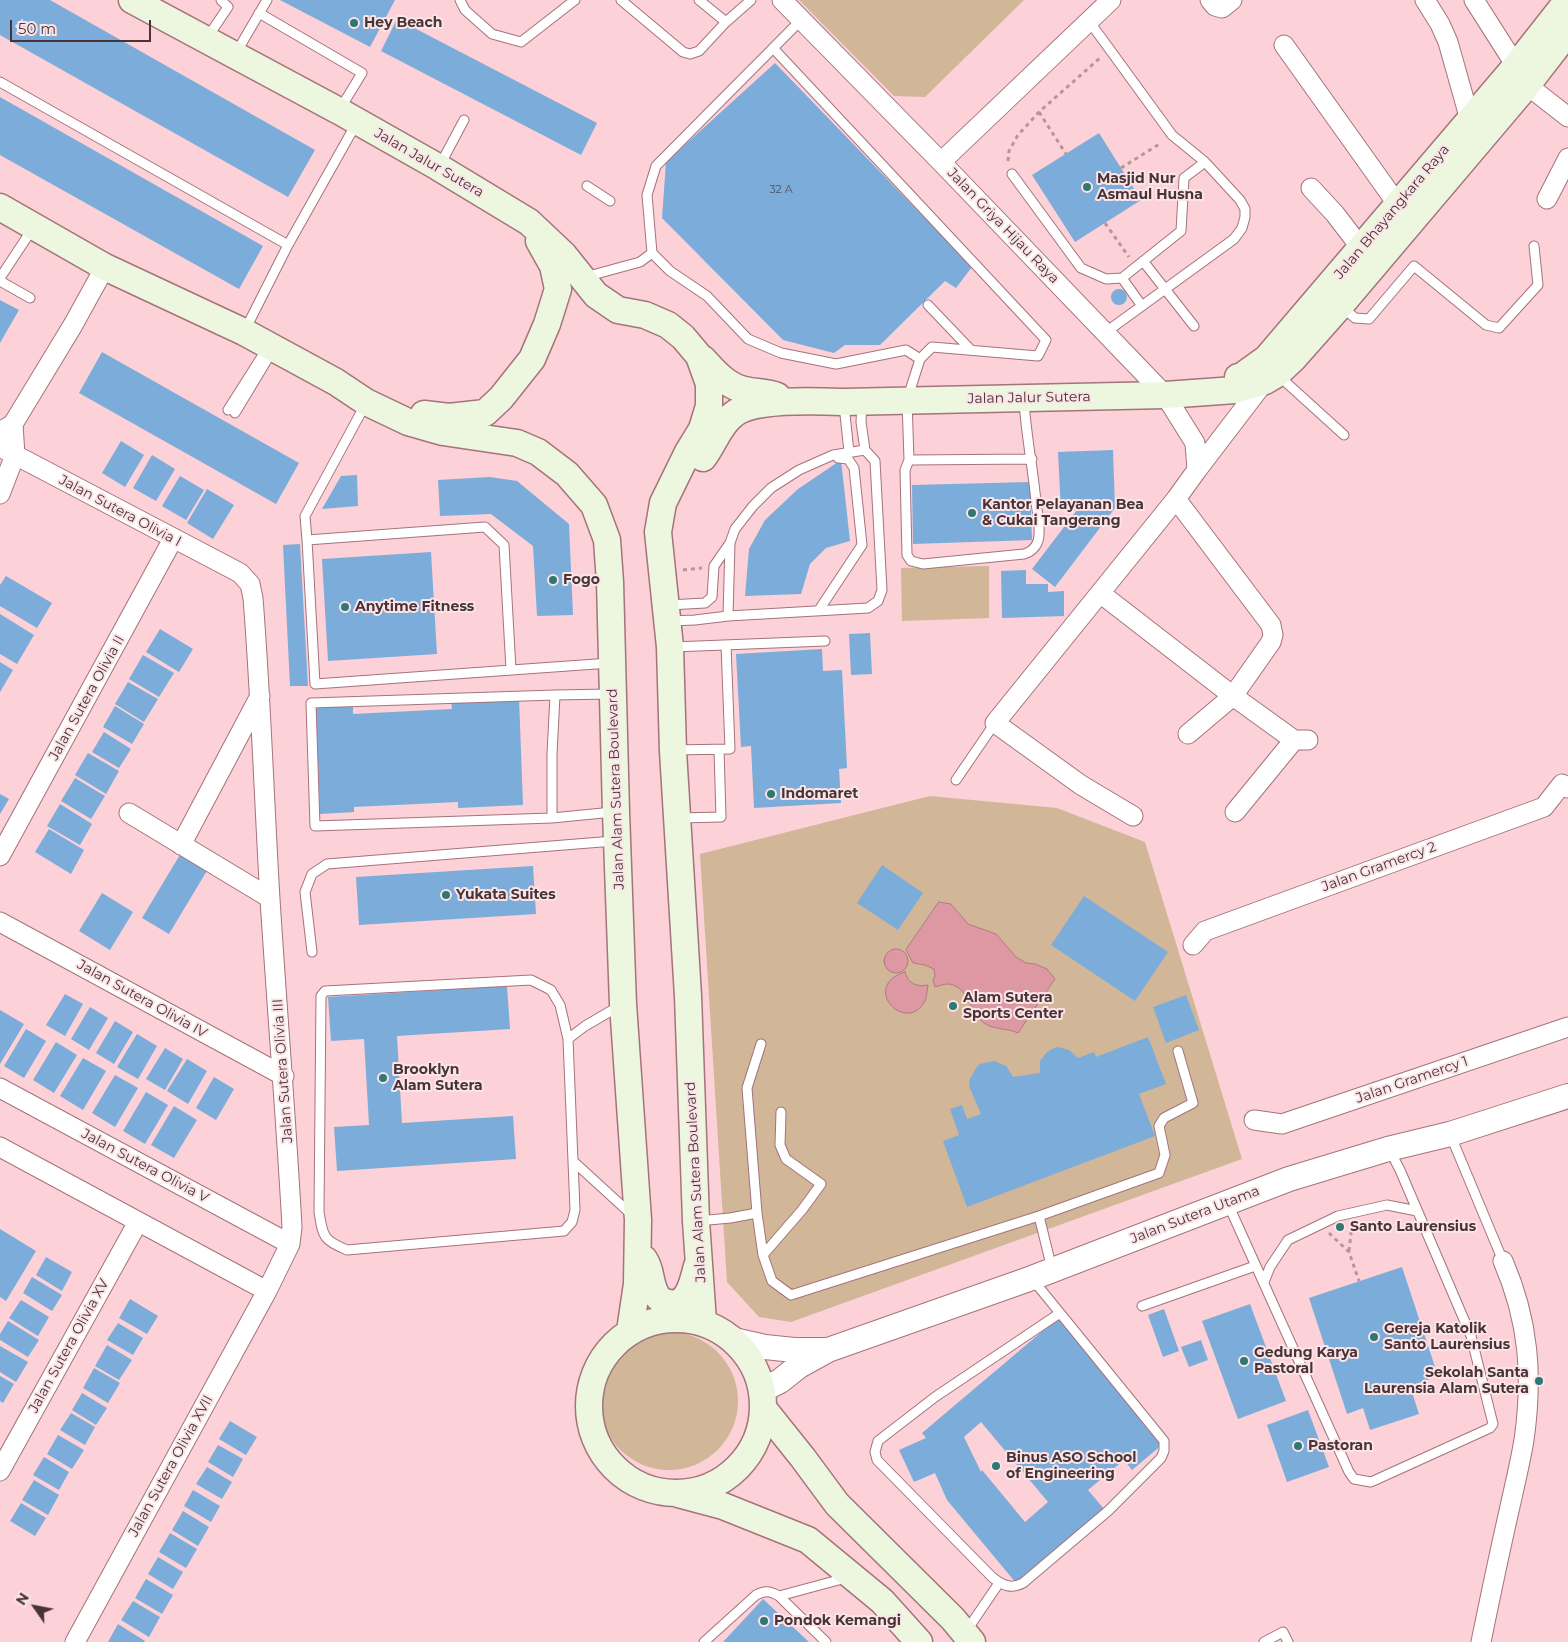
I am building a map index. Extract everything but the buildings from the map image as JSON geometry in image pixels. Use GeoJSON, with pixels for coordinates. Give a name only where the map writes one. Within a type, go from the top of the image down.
{"type":"FeatureCollection","features":[{"type":"Feature","properties":{"kind":"main road","name":"Jalan Jalur Sutera"},"geometry":{"type":"LineString","coordinates":[[132,0],[438,167],[529,222],[564,255],[596,296],[618,310],[645,314],[668,325],[683,337],[726,382],[742,390],[767,392],[792,401]]}},
{"type":"Feature","properties":{"kind":"main road","name":"Jalan Bhayangkara Raya"},"geometry":{"type":"LineString","coordinates":[[1192,392],[1242,376],[1267,358],[1332,299],[1521,76],[1568,0]]}},
{"type":"Feature","properties":{"kind":"main road","name":"Jalan Bhayangkara Raya"},"geometry":{"type":"LineString","coordinates":[[1271,378],[1294,358],[1362,248],[1470,120],[1568,32]]}},
{"type":"Feature","properties":{"kind":"main road"},"geometry":{"type":"LineString","coordinates":[[0,207],[105,267],[244,332],[336,382],[366,402]]}},
{"type":"Feature","properties":{"kind":"main road"},"geometry":{"type":"LineString","coordinates":[[336,382],[370,387],[418,413],[450,417],[485,413],[501,398],[532,360],[547,324],[558,289],[553,266],[529,222]]}},
{"type":"Feature","properties":{"kind":"main road","name":"Jalan Jalur Sutera"},"geometry":{"type":"LineString","coordinates":[[663,503],[688,452],[702,429],[709,406],[709,384],[700,356]]}},
{"type":"Feature","properties":{"kind":"main road","name":"Jalan Jalur Sutera"},"geometry":{"type":"LineString","coordinates":[[663,503],[692,473],[733,414],[744,408],[792,401],[1166,395],[1235,390],[1271,378]]}},
{"type":"Feature","properties":{"kind":"main road","name":"Jalan Alam Sutera Boulevard"},"geometry":{"type":"LineString","coordinates":[[366,402],[408,422],[443,432],[517,444],[538,452],[567,474],[594,505],[607,540],[610,582],[623,1004],[638,1220],[637,1284],[630,1331]]}},
{"type":"Feature","properties":{"kind":"main road","name":"Jalan Alam Sutera Boulevard"},"geometry":{"type":"LineString","coordinates":[[663,503],[658,532],[670,647],[673,750],[688,996],[696,1221],[703,1322]]}},
{"type":"Feature","properties":{"kind":"main road"},"geometry":{"type":"LineString","coordinates":[[638,1251],[651,1272],[654,1291],[658,1298],[673,1304],[680,1302],[685,1297],[690,1288],[698,1261]]}},
{"type":"Feature","properties":{"kind":"main road"},"geometry":{"type":"LineString","coordinates":[[919,1642],[882,1601],[808,1540],[722,1506],[675,1493],[644,1488],[616,1470],[597,1445],[588,1414],[591,1382],[606,1353],[630,1331],[665,1318],[703,1322],[720,1330],[734,1340],[752,1363],[762,1399],[837,1504],[968,1637]]}},
{"type":"Feature","properties":{"kind":"main road"},"geometry":{"type":"LineString","coordinates":[[675,1493],[702,1489],[726,1477],[745,1458],[758,1435],[762,1399]]}},
{"type":"Feature","properties":{"kind":"street","name":"Jalan Griya Hijau Raya"},"geometry":{"type":"LineString","coordinates":[[782,0],[1166,395],[1195,443],[1196,470]]}},
{"type":"Feature","properties":{"kind":"street"},"geometry":{"type":"LineString","coordinates":[[941,162],[1111,0]]}},
{"type":"Feature","properties":{"kind":"street"},"geometry":{"type":"LineString","coordinates":[[1210,0],[1215,6],[1222,8],[1232,0]]}},
{"type":"Feature","properties":{"kind":"street"},"geometry":{"type":"LineString","coordinates":[[1425,0],[1440,24],[1448,42],[1470,120]]}},
{"type":"Feature","properties":{"kind":"street"},"geometry":{"type":"LineString","coordinates":[[1474,0],[1521,76],[1568,117]]}},
{"type":"Feature","properties":{"kind":"street"},"geometry":{"type":"LineString","coordinates":[[1284,45],[1398,205]]}},
{"type":"Feature","properties":{"kind":"street"},"geometry":{"type":"LineString","coordinates":[[1547,199],[1568,158]]}},
{"type":"Feature","properties":{"kind":"street"},"geometry":{"type":"LineString","coordinates":[[1311,188],[1362,248]]}},
{"type":"Feature","properties":{"kind":"street"},"geometry":{"type":"LineString","coordinates":[[0,494],[7,451],[6,428],[73,325],[105,267]]}},
{"type":"Feature","properties":{"kind":"street"},"geometry":{"type":"LineString","coordinates":[[1133,816],[1081,785],[995,723],[1271,378]]}},
{"type":"Feature","properties":{"kind":"street","name":"Jalan Sutera Olivia I"},"geometry":{"type":"LineString","coordinates":[[7,451],[240,573]]}},
{"type":"Feature","properties":{"kind":"street"},"geometry":{"type":"LineString","coordinates":[[1176,499],[1273,631],[1271,642],[1233,696],[1188,734]]}},
{"type":"Feature","properties":{"kind":"street","name":"Jalan Sutera Olivia II"},"geometry":{"type":"LineString","coordinates":[[0,856],[173,539]]}},
{"type":"Feature","properties":{"kind":"street","name":"Jalan Sutera Olivia III"},"geometry":{"type":"LineString","coordinates":[[240,573],[250,584],[253,598],[261,695],[270,898],[284,1076],[292,1227],[290,1244]]}},
{"type":"Feature","properties":{"kind":"street"},"geometry":{"type":"LineString","coordinates":[[1100,593],[1233,696],[1301,740],[1235,812]]}},
{"type":"Feature","properties":{"kind":"street"},"geometry":{"type":"LineString","coordinates":[[181,845],[261,695]]}},
{"type":"Feature","properties":{"kind":"street","name":"Jalan Gramercy 2"},"geometry":{"type":"LineString","coordinates":[[1193,945],[1205,931],[1544,807],[1565,786]]}},
{"type":"Feature","properties":{"kind":"street"},"geometry":{"type":"LineString","coordinates":[[129,814],[270,898]]}},
{"type":"Feature","properties":{"kind":"street","name":"Jalan Sutera Olivia IV"},"geometry":{"type":"LineString","coordinates":[[0,922],[284,1076]]}},
{"type":"Feature","properties":{"kind":"street","name":"Jalan Gramercy 1"},"geometry":{"type":"LineString","coordinates":[[1254,1120],[1282,1124],[1568,1027]]}},
{"type":"Feature","properties":{"kind":"street","name":"Jalan Sutera Olivia V"},"geometry":{"type":"LineString","coordinates":[[0,1088],[290,1244]]}},
{"type":"Feature","properties":{"kind":"street","name":"Jalan Sutera Utama"},"geometry":{"type":"LineString","coordinates":[[762,1399],[799,1366],[828,1350],[1042,1274],[1289,1179],[1388,1149],[1450,1134],[1568,1096]]}},
{"type":"Feature","properties":{"kind":"street"},"geometry":{"type":"LineString","coordinates":[[2,1154],[138,1222],[267,1291]]}},
{"type":"Feature","properties":{"kind":"street","name":"Jalan Sutera Olivia XV"},"geometry":{"type":"LineString","coordinates":[[0,1471],[138,1222]]}},
{"type":"Feature","properties":{"kind":"street","name":"Jalan Sutera Olivia XVII"},"geometry":{"type":"LineString","coordinates":[[75,1642],[267,1291],[290,1244]]}},
{"type":"Feature","properties":{"kind":"street"},"geometry":{"type":"LineString","coordinates":[[1481,1642],[1524,1440],[1529,1385],[1528,1346],[1523,1316],[1504,1261]]}},
{"type":"Feature","properties":{"kind":"street","name":"Jalan Sutera Utama"},"geometry":{"type":"LineString","coordinates":[[734,1340],[765,1347],[794,1350],[828,1350]]}},
{"type":"Feature","properties":{"kind":"lane"},"geometry":{"type":"LineString","coordinates":[[205,40],[228,7],[221,0]]}},
{"type":"Feature","properties":{"kind":"lane"},"geometry":{"type":"LineString","coordinates":[[234,55],[267,0]]}},
{"type":"Feature","properties":{"kind":"lane"},"geometry":{"type":"LineString","coordinates":[[460,0],[465,10],[492,34],[521,42],[575,0]]}},
{"type":"Feature","properties":{"kind":"lane"},"geometry":{"type":"LineString","coordinates":[[621,0],[683,52],[690,54],[699,51],[726,22],[751,0]]}},
{"type":"Feature","properties":{"kind":"lane"},"geometry":{"type":"LineString","coordinates":[[699,0],[726,22]]}},
{"type":"Feature","properties":{"kind":"lane"},"geometry":{"type":"LineString","coordinates":[[244,332],[288,245],[348,117],[362,73],[259,13]]}},
{"type":"Feature","properties":{"kind":"lane"},"geometry":{"type":"LineString","coordinates":[[801,20],[656,166],[647,195],[652,253],[670,271],[707,296],[748,339],[781,353],[836,364],[906,350],[920,359]]}},
{"type":"Feature","properties":{"kind":"lane"},"geometry":{"type":"LineString","coordinates":[[1090,21],[1172,135],[1205,162],[1240,200],[1245,209],[1242,228],[1234,239],[1106,332]]}},
{"type":"Feature","properties":{"kind":"lane"},"geometry":{"type":"LineString","coordinates":[[773,48],[1046,340],[1038,356],[932,347],[920,359],[907,400],[909,460],[905,470],[907,554],[914,563],[923,564],[1024,554],[1029,553],[1035,548],[1040,535],[1023,398]]}},
{"type":"Feature","properties":{"kind":"lane"},"geometry":{"type":"LineString","coordinates":[[0,82],[288,245]]}},
{"type":"Feature","properties":{"kind":"lane"},"geometry":{"type":"LineString","coordinates":[[438,167],[464,120]]}},
{"type":"Feature","properties":{"kind":"lane"},"geometry":{"type":"LineString","coordinates":[[1012,174],[1081,268],[1106,279],[1122,278],[1181,231],[1184,178],[1205,162]]}},
{"type":"Feature","properties":{"kind":"lane"},"geometry":{"type":"LineString","coordinates":[[587,186],[610,201]]}},
{"type":"Feature","properties":{"kind":"lane"},"geometry":{"type":"LineString","coordinates":[[30,298],[0,280],[34,226]]}},
{"type":"Feature","properties":{"kind":"lane"},"geometry":{"type":"LineString","coordinates":[[1332,299],[1355,318],[1369,319],[1414,266],[1486,325],[1499,328],[1538,284],[1534,246]]}},
{"type":"Feature","properties":{"kind":"lane"},"geometry":{"type":"LineString","coordinates":[[582,277],[640,262],[652,253]]}},
{"type":"Feature","properties":{"kind":"lane"},"geometry":{"type":"LineString","coordinates":[[1143,261],[1194,326]]}},
{"type":"Feature","properties":{"kind":"lane"},"geometry":{"type":"LineString","coordinates":[[1122,278],[1142,306]]}},
{"type":"Feature","properties":{"kind":"lane"},"geometry":{"type":"LineString","coordinates":[[928,305],[971,350]]}},
{"type":"Feature","properties":{"kind":"lane"},"geometry":{"type":"LineString","coordinates":[[232,412],[271,348]]}},
{"type":"Feature","properties":{"kind":"lane"},"geometry":{"type":"LineString","coordinates":[[1271,378],[1344,435]]}},
{"type":"Feature","properties":{"kind":"lane"},"geometry":{"type":"LineString","coordinates":[[667,613],[695,620],[728,616],[868,608],[878,601],[882,590],[875,461],[865,450],[862,422],[853,401]]}},
{"type":"Feature","properties":{"kind":"lane"},"geometry":{"type":"LineString","coordinates":[[850,452],[853,401]]}},
{"type":"Feature","properties":{"kind":"lane"},"geometry":{"type":"LineString","coordinates":[[366,402],[306,516],[315,684],[612,663]]}},
{"type":"Feature","properties":{"kind":"lane"},"geometry":{"type":"LineString","coordinates":[[667,613],[704,603],[712,597],[714,566],[730,543],[735,528],[771,488],[799,470],[833,455],[865,450]]}},
{"type":"Feature","properties":{"kind":"lane"},"geometry":{"type":"LineString","coordinates":[[799,470],[806,473],[838,458],[848,459],[854,468],[862,545],[819,610]]}},
{"type":"Feature","properties":{"kind":"lane"},"geometry":{"type":"LineString","coordinates":[[909,460],[1032,459]]}},
{"type":"Feature","properties":{"kind":"lane"},"geometry":{"type":"LineString","coordinates":[[307,540],[485,527],[504,545],[510,670]]}},
{"type":"Feature","properties":{"kind":"lane"},"geometry":{"type":"LineString","coordinates":[[728,616],[730,543]]}},
{"type":"Feature","properties":{"kind":"lane"},"geometry":{"type":"LineString","coordinates":[[670,647],[726,645],[760,648],[825,641]]}},
{"type":"Feature","properties":{"kind":"lane"},"geometry":{"type":"LineString","coordinates":[[673,750],[730,749],[726,645]]}},
{"type":"Feature","properties":{"kind":"lane"},"geometry":{"type":"LineString","coordinates":[[613,694],[311,703],[315,826],[552,818],[616,812]]}},
{"type":"Feature","properties":{"kind":"lane"},"geometry":{"type":"LineString","coordinates":[[552,818],[552,754],[555,695]]}},
{"type":"Feature","properties":{"kind":"lane"},"geometry":{"type":"LineString","coordinates":[[956,780],[995,723]]}},
{"type":"Feature","properties":{"kind":"lane"},"geometry":{"type":"LineString","coordinates":[[677,818],[721,816],[719,750]]}},
{"type":"Feature","properties":{"kind":"lane"},"geometry":{"type":"LineString","coordinates":[[312,952],[305,892],[312,874],[327,864],[617,841]]}},
{"type":"Feature","properties":{"kind":"lane"},"geometry":{"type":"LineString","coordinates":[[531,980],[551,990],[560,1005],[568,1039],[575,1210],[572,1222],[564,1231],[346,1250],[329,1243],[322,1230],[320,1212],[321,996],[325,991],[531,980]]}},
{"type":"Feature","properties":{"kind":"lane"},"geometry":{"type":"LineString","coordinates":[[568,1039],[585,1026],[623,1004]]}},
{"type":"Feature","properties":{"kind":"lane"},"geometry":{"type":"LineString","coordinates":[[761,1044],[747,1088],[757,1213],[763,1255],[772,1281],[791,1295],[1039,1216],[1159,1173],[1165,1155],[1159,1126],[1164,1118],[1193,1103],[1178,1051]]}},
{"type":"Feature","properties":{"kind":"lane"},"geometry":{"type":"LineString","coordinates":[[763,1255],[802,1210],[820,1184],[786,1159],[780,1145],[781,1112]]}},
{"type":"Feature","properties":{"kind":"lane"},"geometry":{"type":"LineString","coordinates":[[1450,1134],[1504,1261]]}},
{"type":"Feature","properties":{"kind":"lane"},"geometry":{"type":"LineString","coordinates":[[1227,1202],[1349,1472],[1354,1479],[1371,1482],[1490,1428],[1493,1424],[1471,1336],[1400,1170],[1388,1149]]}},
{"type":"Feature","properties":{"kind":"lane"},"geometry":{"type":"LineString","coordinates":[[573,1161],[638,1220]]}},
{"type":"Feature","properties":{"kind":"lane"},"geometry":{"type":"LineString","coordinates":[[1264,1282],[1270,1267],[1288,1240],[1338,1216],[1387,1205],[1418,1211]]}},
{"type":"Feature","properties":{"kind":"lane"},"geometry":{"type":"LineString","coordinates":[[696,1221],[757,1213]]}},
{"type":"Feature","properties":{"kind":"lane"},"geometry":{"type":"LineString","coordinates":[[1039,1216],[1042,1274],[1060,1313],[1164,1441],[1164,1451],[1161,1458],[1108,1511],[1023,1583],[1014,1587],[1006,1586],[999,1582],[877,1460],[875,1452],[878,1441],[935,1397],[1060,1313]]}},
{"type":"Feature","properties":{"kind":"lane"},"geometry":{"type":"LineString","coordinates":[[1142,1306],[1255,1266]]}},
{"type":"Feature","properties":{"kind":"lane"},"geometry":{"type":"LineString","coordinates":[[779,1596],[854,1576]]}},
{"type":"Feature","properties":{"kind":"lane"},"geometry":{"type":"LineString","coordinates":[[968,1637],[999,1582]]}},
{"type":"Feature","properties":{"kind":"lane"},"geometry":{"type":"LineString","coordinates":[[704,1642],[764,1590],[779,1596],[826,1642]]}},
{"type":"Feature","properties":{"kind":"lane"},"geometry":{"type":"LineString","coordinates":[[1264,1642],[1282,1632],[1288,1642]]}},
{"type":"Feature","properties":{"kind":"path"},"geometry":{"type":"LineString","coordinates":[[1012,174],[1007,162],[1018,135],[1040,112],[1110,49]]}},
{"type":"Feature","properties":{"kind":"path"},"geometry":{"type":"LineString","coordinates":[[1040,112],[1066,154]]}},
{"type":"Feature","properties":{"kind":"path"},"geometry":{"type":"LineString","coordinates":[[1121,168],[1172,135]]}},
{"type":"Feature","properties":{"kind":"path"},"geometry":{"type":"LineString","coordinates":[[1106,223],[1135,267]]}},
{"type":"Feature","properties":{"kind":"path"},"geometry":{"type":"LineString","coordinates":[[663,572],[714,566]]}},
{"type":"Feature","properties":{"kind":"path"},"geometry":{"type":"LineString","coordinates":[[1354,1212],[1349,1252],[1359,1281]]}},
{"type":"Feature","properties":{"kind":"path"},"geometry":{"type":"LineString","coordinates":[[1320,1225],[1349,1252]]}},
{"type":"Feature","properties":{"kind":"shaded area"},"geometry":{"type":"Polygon","coordinates":[[[799,0],[1024,0],[925,97],[894,96],[799,0]]]}},
{"type":"Feature","properties":{"kind":"shaded area"},"geometry":{"type":"Polygon","coordinates":[[[989,566],[989,618],[902,621],[901,568],[989,566]]]}},
{"type":"Feature","properties":{"kind":"shaded area","name":"Alam Sutera Sports Center"},"geometry":{"type":"Polygon","coordinates":[[[930,796],[1057,808],[1145,842],[1242,1159],[791,1322],[759,1317],[727,1282],[700,854],[930,796]]]}},
{"type":"Feature","properties":{"kind":"shaded area"},"geometry":{"type":"Polygon","coordinates":[[[939,902],[951,904],[968,924],[996,934],[1016,957],[1026,963],[1035,964],[1047,969],[1055,979],[1018,1033],[992,1027],[984,1023],[979,1019],[960,989],[954,985],[947,984],[935,987],[933,980],[935,976],[934,969],[913,963],[906,950],[939,902]]]}},
{"type":"Feature","properties":{"kind":"shaded area"},"geometry":{"type":"Polygon","coordinates":[[[896,949],[905,952],[908,961],[905,970],[896,973],[887,970],[884,961],[887,952],[896,949]]]}},
{"type":"Feature","properties":{"kind":"shaded area"},"geometry":{"type":"Polygon","coordinates":[[[905,972],[908,979],[914,984],[920,986],[928,985],[925,1001],[917,1010],[907,1013],[898,1011],[886,997],[886,987],[892,979],[905,972]]]}},
{"type":"Feature","properties":{"kind":"shaded area"},"geometry":{"type":"Polygon","coordinates":[[[669,1332],[695,1337],[718,1352],[733,1375],[738,1401],[733,1427],[718,1450],[695,1465],[669,1470],[643,1465],[620,1450],[605,1427],[600,1401],[605,1375],[620,1352],[643,1337],[669,1332]]]}},
{"type":"Feature","properties":{"kind":"place","name":"Hey Beach"},"geometry":{"type":"Point","coordinates":[354,23]}},
{"type":"Feature","properties":{"kind":"place","name":"Masjid Nur Asmaul Husna"},"geometry":{"type":"Point","coordinates":[1087,187]}},
{"type":"Feature","properties":{"kind":"place","name":"Kantor Pelayanan Bea & Cukai Tangerang"},"geometry":{"type":"Point","coordinates":[972,513]}},
{"type":"Feature","properties":{"kind":"place","name":"Fogo"},"geometry":{"type":"Point","coordinates":[553,580]}},
{"type":"Feature","properties":{"kind":"place","name":"Anytime Fitness"},"geometry":{"type":"Point","coordinates":[345,607]}},
{"type":"Feature","properties":{"kind":"place","name":"Indomaret"},"geometry":{"type":"Point","coordinates":[771,794]}},
{"type":"Feature","properties":{"kind":"place","name":"Yukata Suites"},"geometry":{"type":"Point","coordinates":[446,895]}},
{"type":"Feature","properties":{"kind":"place","name":"Alam Sutera Sports Center"},"geometry":{"type":"Point","coordinates":[953,1006]}},
{"type":"Feature","properties":{"kind":"place","name":"Brooklyn Alam Sutera"},"geometry":{"type":"Point","coordinates":[383,1078]}},
{"type":"Feature","properties":{"kind":"place","name":"Santo Laurensius"},"geometry":{"type":"Point","coordinates":[1340,1227]}},
{"type":"Feature","properties":{"kind":"place","name":"Gereja Katolik Santo Laurensius"},"geometry":{"type":"Point","coordinates":[1374,1337]}},
{"type":"Feature","properties":{"kind":"place","name":"Gedung Karya Pastoral"},"geometry":{"type":"Point","coordinates":[1244,1361]}},
{"type":"Feature","properties":{"kind":"place","name":"Sekolah Santa Laurensia Alam Sutera"},"geometry":{"type":"Point","coordinates":[1539,1381]}},
{"type":"Feature","properties":{"kind":"place","name":"Pastoran"},"geometry":{"type":"Point","coordinates":[1298,1446]}},
{"type":"Feature","properties":{"kind":"place","name":"Binus ASO School of Engineering"},"geometry":{"type":"Point","coordinates":[996,1466]}},
{"type":"Feature","properties":{"kind":"place","name":"Pondok Kemangi"},"geometry":{"type":"Point","coordinates":[764,1621]}}]}
